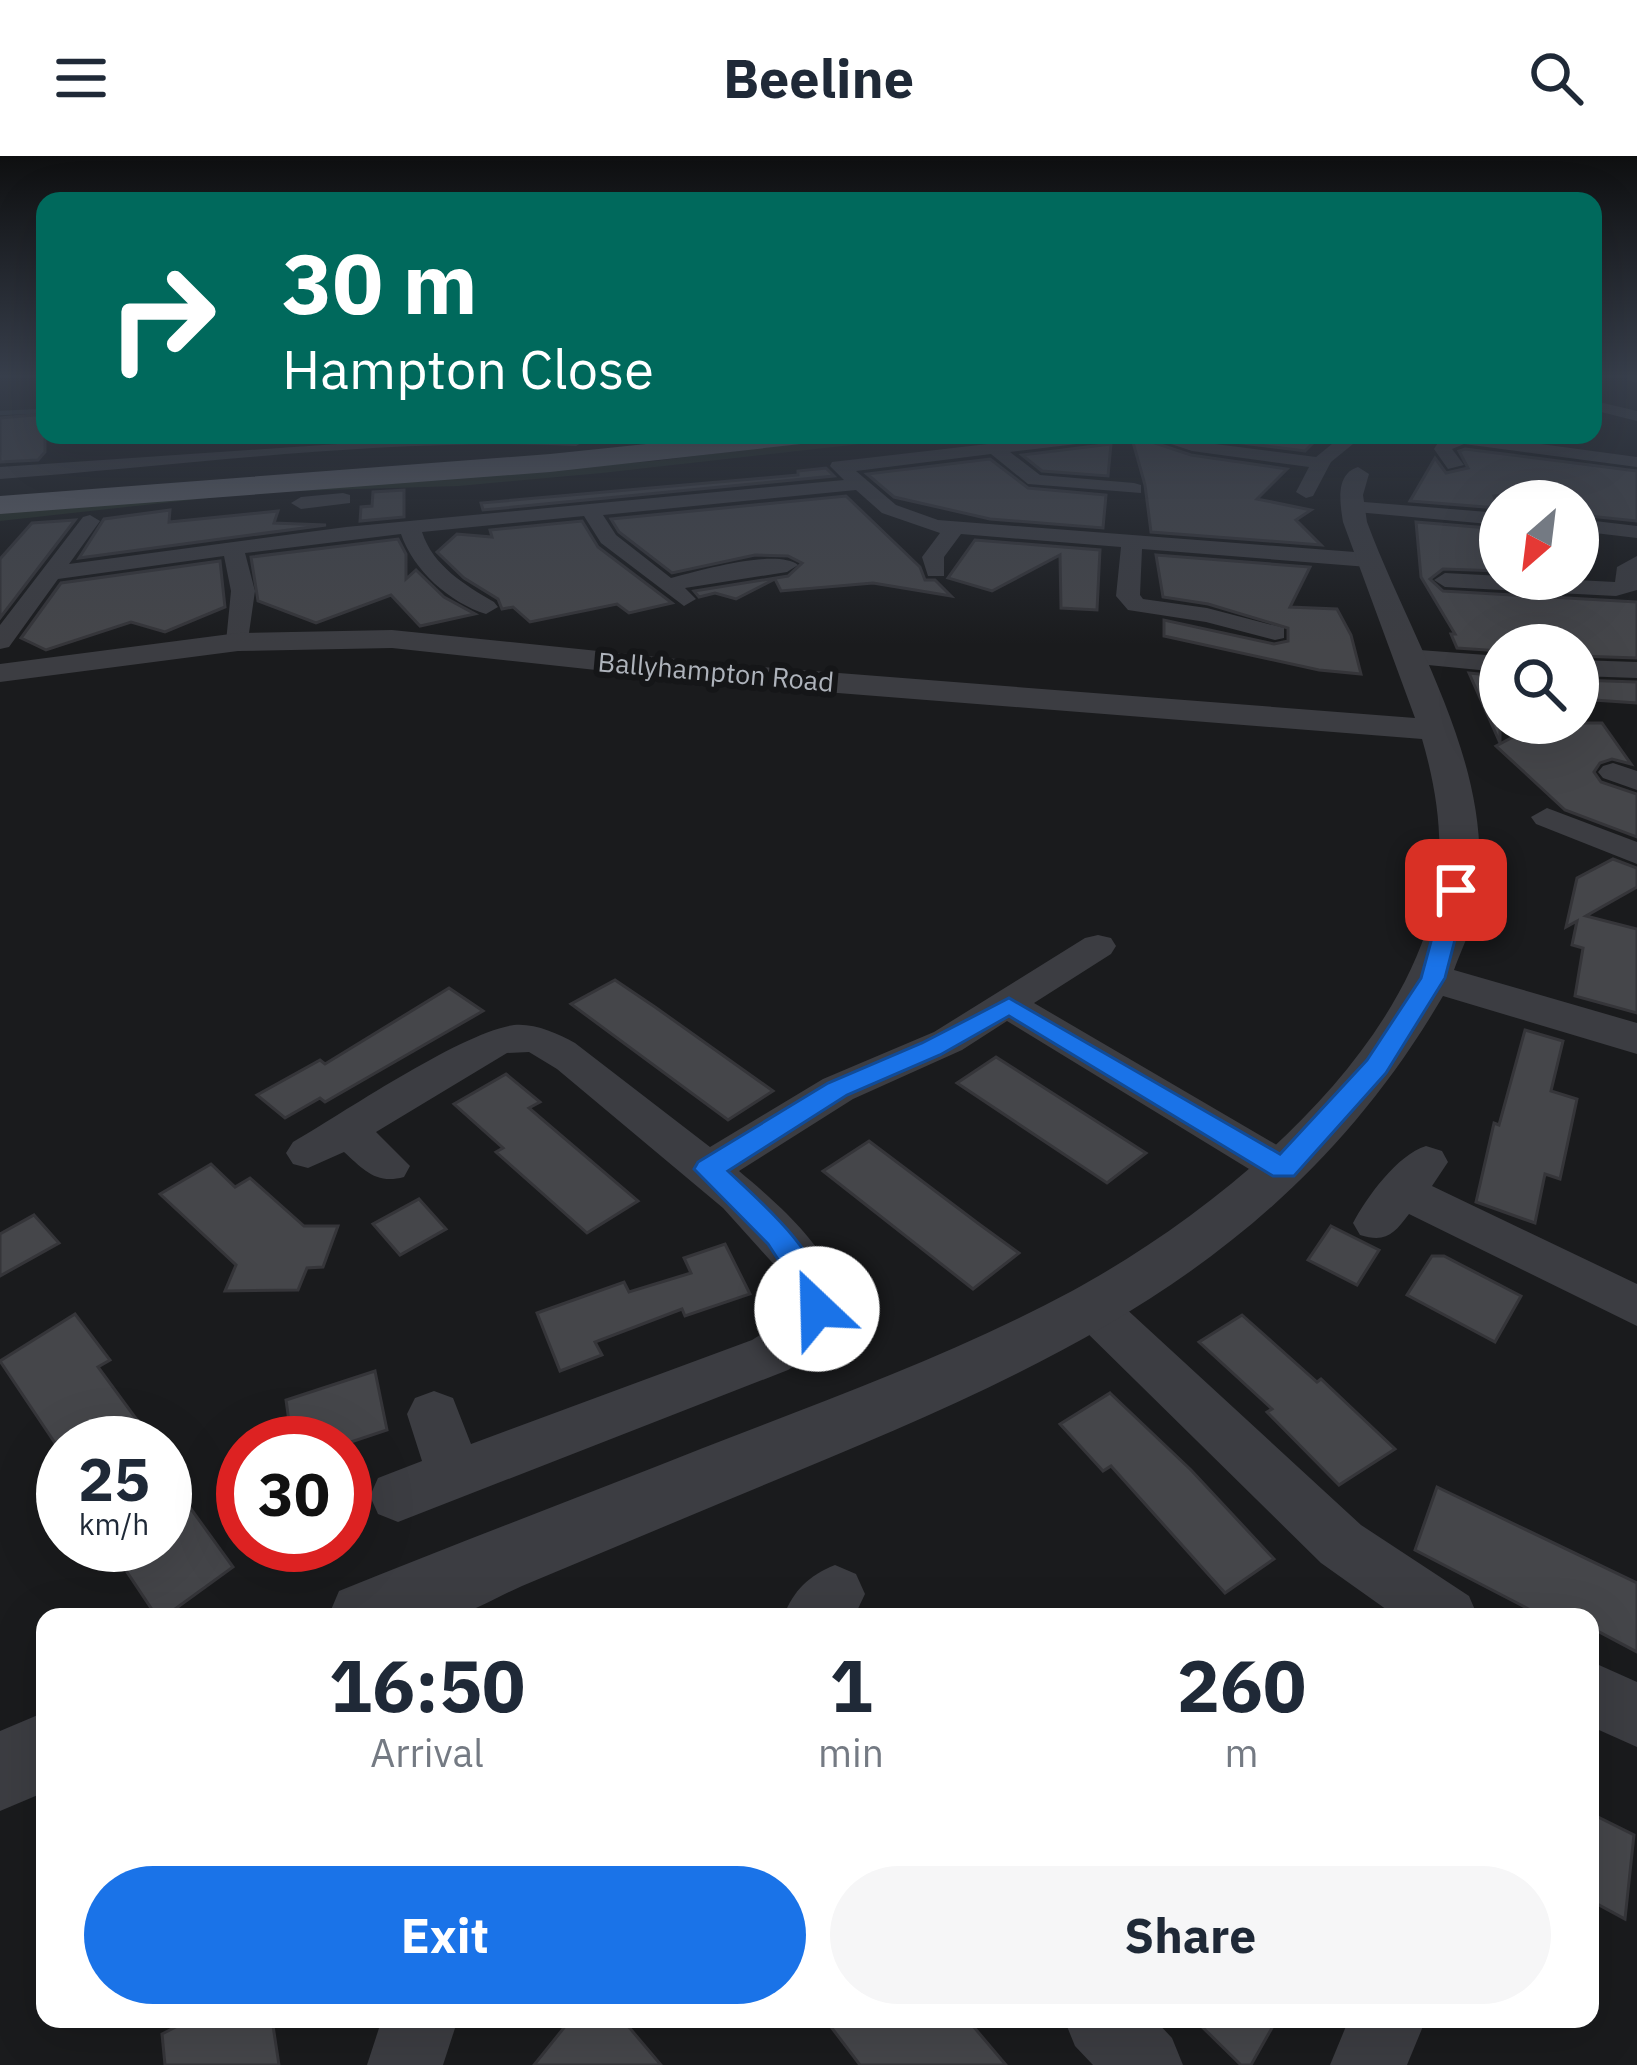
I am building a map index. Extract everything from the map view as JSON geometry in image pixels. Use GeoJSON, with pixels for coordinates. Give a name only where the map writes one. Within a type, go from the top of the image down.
{"type":"FeatureCollection","features":[{"type":"Feature","properties":{"kind":"highway"},"geometry":{"type":"LineString","coordinates":[[4,484],[356,466]]}},
{"type":"Feature","properties":{"kind":"highway"},"geometry":{"type":"LineString","coordinates":[[4,484],[470,466]]}},
{"type":"Feature","properties":{"kind":"street"},"geometry":{"type":"LineString","coordinates":[[4,484],[179,466]]}},
{"type":"Feature","properties":{"kind":"street"},"geometry":{"type":"LineString","coordinates":[[840,466],[903,517],[954,529],[1368,560]]}},
{"type":"Feature","properties":{"kind":"street"},"geometry":{"type":"LineString","coordinates":[[1022,466],[1033,479],[1134,489]]}},
{"type":"Feature","properties":{"kind":"street"},"geometry":{"type":"LineString","coordinates":[[1296,466],[1479,513]]}},
{"type":"Feature","properties":{"kind":"street"},"geometry":{"type":"LineString","coordinates":[[1462,466],[1477,467]]}},
{"type":"Feature","properties":{"kind":"street"},"geometry":{"type":"LineString","coordinates":[[390,1608],[818,1432],[1093,1308],[1133,1284],[1283,1169],[1376,1066],[1433,978],[1448,933],[1461,852],[1458,814],[1434,730],[1338,474]]}},
{"type":"Feature","properties":{"kind":"street"},"geometry":{"type":"LineString","coordinates":[[53,573],[346,533],[861,484]]}},
{"type":"Feature","properties":{"kind":"street"},"geometry":{"type":"LineString","coordinates":[[344,499],[310,503],[346,533]]}},
{"type":"Feature","properties":{"kind":"street"},"geometry":{"type":"LineString","coordinates":[[591,512],[602,534],[675,593],[712,573],[787,565]]}},
{"type":"Feature","properties":{"kind":"street"},"geometry":{"type":"LineString","coordinates":[[0,641],[87,525],[116,528]]}},
{"type":"Feature","properties":{"kind":"street"},"geometry":{"type":"LineString","coordinates":[[410,526],[414,549],[464,595],[487,607]]}},
{"type":"Feature","properties":{"kind":"street"},"geometry":{"type":"LineString","coordinates":[[1599,527],[1637,532]]}},
{"type":"Feature","properties":{"kind":"street"},"geometry":{"type":"LineString","coordinates":[[936,571],[933,557],[954,529]]}},
{"type":"Feature","properties":{"kind":"street"},"geometry":{"type":"LineString","coordinates":[[1132,544],[1128,596],[1136,604],[1207,615],[1275,633]]}},
{"type":"Feature","properties":{"kind":"street"},"geometry":{"type":"LineString","coordinates":[[233,548],[243,590],[238,642]]}},
{"type":"Feature","properties":{"kind":"street"},"geometry":{"type":"LineString","coordinates":[[1462,578],[1625,588],[1630,585],[1627,566],[1637,562]]}},
{"type":"Feature","properties":{"kind":"street","name":"Ballyhampton Road"},"geometry":{"type":"LineString","coordinates":[[0,673],[238,642],[410,640],[735,675],[1434,730]]}},
{"type":"Feature","properties":{"kind":"street"},"geometry":{"type":"LineString","coordinates":[[1406,657],[1479,662]]}},
{"type":"Feature","properties":{"kind":"street"},"geometry":{"type":"LineString","coordinates":[[1599,669],[1637,670]]}},
{"type":"Feature","properties":{"kind":"street"},"geometry":{"type":"LineString","coordinates":[[1547,817],[1637,854]]}},
{"type":"Feature","properties":{"kind":"street"},"geometry":{"type":"LineString","coordinates":[[708,1169],[838,1089],[931,1049],[1009,1005],[1098,946]]}},
{"type":"Feature","properties":{"kind":"street"},"geometry":{"type":"LineString","coordinates":[[1433,978],[1637,1039]]}},
{"type":"Feature","properties":{"kind":"street"},"geometry":{"type":"LineString","coordinates":[[1009,1005],[1283,1169]]}},
{"type":"Feature","properties":{"kind":"street"},"geometry":{"type":"LineString","coordinates":[[388,1166],[327,1142],[493,1044],[522,1037],[553,1047],[708,1169],[762,1218],[794,1258],[813,1294],[817,1313],[810,1328],[770,1354],[453,1471],[398,1496]]}},
{"type":"Feature","properties":{"kind":"street"},"geometry":{"type":"LineString","coordinates":[[1402,1192],[1637,1306]]}},
{"type":"Feature","properties":{"kind":"street"},"geometry":{"type":"LineString","coordinates":[[1093,1308],[1341,1544],[1435,1608]]}},
{"type":"Feature","properties":{"kind":"street"},"geometry":{"type":"LineString","coordinates":[[434,1414],[453,1471]]}},
{"type":"Feature","properties":{"kind":"street"},"geometry":{"type":"LineString","coordinates":[[1599,1697],[1637,1715]]}},
{"type":"Feature","properties":{"kind":"street"},"geometry":{"type":"LineString","coordinates":[[0,1771],[36,1756]]}},
{"type":"Feature","properties":{"kind":"street"},"geometry":{"type":"LineString","coordinates":[[405,2065],[417,2028]]}},
{"type":"Feature","properties":{"kind":"street"},"geometry":{"type":"LineString","coordinates":[[1110,2028],[1145,2065]]}},
{"type":"Feature","properties":{"kind":"street"},"geometry":{"type":"LineString","coordinates":[[1368,2065],[1384,2028]]}},
{"type":"Feature","properties":{"kind":"shaded area"},"geometry":{"type":"Polygon","coordinates":[[[591,466],[664,466],[602,473],[459,486],[266,492],[591,466]]]}},
{"type":"Feature","properties":{"kind":"shaded area"},"geometry":{"type":"Polygon","coordinates":[[[256,493],[0,521],[0,513],[256,493]]]}},
{"type":"Feature","properties":{"kind":"building"},"geometry":{"type":"Polygon","coordinates":[[[932,466],[999,466],[1028,488],[1106,495],[1103,528],[990,519],[894,497],[867,474],[932,466]]]}},
{"type":"Feature","properties":{"kind":"building"},"geometry":{"type":"Polygon","coordinates":[[[1036,466],[1109,466],[1108,476],[1042,471],[1036,466]]]}},
{"type":"Feature","properties":{"kind":"building"},"geometry":{"type":"Polygon","coordinates":[[[1140,466],[1287,469],[1257,499],[1311,510],[1296,520],[1321,545],[1151,532],[1140,466]]]}},
{"type":"Feature","properties":{"kind":"building"},"geometry":{"type":"Polygon","coordinates":[[[1430,466],[1441,466],[1446,473],[1467,466],[1599,466],[1637,471],[1637,521],[1599,517],[1599,480],[1479,480],[1479,506],[1410,501],[1430,466]]]}},
{"type":"Feature","properties":{"kind":"building"},"geometry":{"type":"Polygon","coordinates":[[[826,468],[834,476],[483,510],[481,503],[798,475],[798,471],[826,468]]]}},
{"type":"Feature","properties":{"kind":"building"},"geometry":{"type":"Polygon","coordinates":[[[404,490],[404,517],[360,521],[361,507],[372,506],[373,492],[404,490]]]}},
{"type":"Feature","properties":{"kind":"building"},"geometry":{"type":"Polygon","coordinates":[[[846,496],[920,567],[925,580],[935,580],[951,596],[873,583],[781,591],[775,579],[736,599],[715,593],[699,597],[694,591],[788,576],[802,563],[788,556],[755,555],[672,573],[619,532],[611,519],[846,496]]]}},
{"type":"Feature","properties":{"kind":"building"},"geometry":{"type":"Polygon","coordinates":[[[170,510],[169,522],[278,511],[274,523],[326,525],[79,558],[104,519],[170,510]]]}},
{"type":"Feature","properties":{"kind":"building"},"geometry":{"type":"Polygon","coordinates":[[[75,520],[0,618],[0,559],[32,523],[75,520]]]}},
{"type":"Feature","properties":{"kind":"building"},"geometry":{"type":"Polygon","coordinates":[[[582,521],[598,547],[672,603],[629,613],[617,604],[530,622],[513,607],[502,609],[498,599],[464,578],[437,552],[457,534],[492,537],[490,530],[582,521]]]}},
{"type":"Feature","properties":{"kind":"building"},"geometry":{"type":"Polygon","coordinates":[[[1416,522],[1479,527],[1479,570],[1443,569],[1430,579],[1443,591],[1479,593],[1479,600],[1637,602],[1637,658],[1599,657],[1599,624],[1479,624],[1479,650],[1457,648],[1451,634],[1455,634],[1421,577],[1416,522]]]}},
{"type":"Feature","properties":{"kind":"building"},"geometry":{"type":"Polygon","coordinates":[[[398,539],[406,554],[406,579],[416,570],[444,597],[475,614],[420,626],[391,595],[316,623],[258,601],[251,557],[398,539]]]}},
{"type":"Feature","properties":{"kind":"building"},"geometry":{"type":"Polygon","coordinates":[[[975,540],[1100,550],[1097,610],[1061,608],[1060,555],[992,591],[948,578],[975,540]]]}},
{"type":"Feature","properties":{"kind":"building"},"geometry":{"type":"Polygon","coordinates":[[[1156,555],[1310,567],[1290,607],[1337,609],[1351,635],[1361,674],[1319,670],[1164,636],[1164,620],[1274,644],[1288,641],[1288,628],[1208,604],[1163,597],[1156,555]]]}},
{"type":"Feature","properties":{"kind":"building"},"geometry":{"type":"Polygon","coordinates":[[[220,561],[225,607],[165,632],[131,622],[46,650],[21,638],[61,583],[220,561]]]}},
{"type":"Feature","properties":{"kind":"building"},"geometry":{"type":"Polygon","coordinates":[[[1469,673],[1479,674],[1479,696],[1469,673]]]}},
{"type":"Feature","properties":{"kind":"building"},"geometry":{"type":"Polygon","coordinates":[[[1599,681],[1637,682],[1637,703],[1599,700],[1599,681]]]}},
{"type":"Feature","properties":{"kind":"building"},"geometry":{"type":"Polygon","coordinates":[[[1602,723],[1631,764],[1612,759],[1600,763],[1594,772],[1601,782],[1637,794],[1637,837],[1565,810],[1496,746],[1599,744],[1602,723]]]}},
{"type":"Feature","properties":{"kind":"building"},"geometry":{"type":"Polygon","coordinates":[[[1613,859],[1637,868],[1637,887],[1586,916],[1637,929],[1637,1013],[1575,996],[1583,948],[1572,945],[1577,921],[1566,927],[1577,878],[1613,859]]]}},
{"type":"Feature","properties":{"kind":"building"},"geometry":{"type":"Polygon","coordinates":[[[615,980],[773,1091],[728,1120],[571,1004],[615,980]]]}},
{"type":"Feature","properties":{"kind":"building"},"geometry":{"type":"Polygon","coordinates":[[[449,988],[483,1011],[325,1102],[320,1098],[285,1118],[257,1095],[320,1060],[325,1064],[449,988]]]}},
{"type":"Feature","properties":{"kind":"building"},"geometry":{"type":"Polygon","coordinates":[[[1525,1030],[1563,1041],[1551,1091],[1577,1099],[1560,1179],[1545,1174],[1535,1223],[1476,1202],[1494,1123],[1499,1125],[1525,1030]]]}},
{"type":"Feature","properties":{"kind":"building"},"geometry":{"type":"Polygon","coordinates":[[[996,1057],[1146,1153],[1107,1183],[957,1083],[996,1057]]]}},
{"type":"Feature","properties":{"kind":"building"},"geometry":{"type":"Polygon","coordinates":[[[506,1074],[540,1102],[529,1108],[638,1201],[587,1233],[496,1152],[503,1148],[454,1104],[506,1074]]]}},
{"type":"Feature","properties":{"kind":"building"},"geometry":{"type":"Polygon","coordinates":[[[869,1141],[1019,1253],[973,1289],[823,1171],[869,1141]]]}},
{"type":"Feature","properties":{"kind":"building"},"geometry":{"type":"Polygon","coordinates":[[[211,1164],[235,1187],[250,1178],[304,1226],[338,1226],[323,1267],[307,1268],[298,1290],[225,1291],[236,1265],[160,1194],[211,1164]]]}},
{"type":"Feature","properties":{"kind":"building"},"geometry":{"type":"Polygon","coordinates":[[[419,1199],[446,1229],[400,1255],[373,1224],[419,1199]]]}},
{"type":"Feature","properties":{"kind":"building"},"geometry":{"type":"Polygon","coordinates":[[[34,1215],[59,1243],[0,1276],[0,1234],[34,1215]]]}},
{"type":"Feature","properties":{"kind":"building"},"geometry":{"type":"Polygon","coordinates":[[[1331,1226],[1379,1250],[1357,1285],[1308,1260],[1331,1226]]]}},
{"type":"Feature","properties":{"kind":"building"},"geometry":{"type":"Polygon","coordinates":[[[725,1244],[750,1294],[685,1316],[682,1309],[595,1342],[602,1355],[560,1371],[537,1313],[624,1282],[629,1292],[691,1273],[684,1258],[725,1244]]]}},
{"type":"Feature","properties":{"kind":"building"},"geometry":{"type":"Polygon","coordinates":[[[1432,1256],[1444,1256],[1521,1296],[1495,1342],[1407,1295],[1432,1256]]]}},
{"type":"Feature","properties":{"kind":"building"},"geometry":{"type":"Polygon","coordinates":[[[75,1314],[110,1360],[98,1367],[134,1416],[37,1416],[0,1361],[75,1314]]]}},
{"type":"Feature","properties":{"kind":"building"},"geometry":{"type":"Polygon","coordinates":[[[1242,1315],[1317,1382],[1321,1379],[1395,1449],[1339,1485],[1267,1412],[1272,1409],[1199,1342],[1242,1315]]]}},
{"type":"Feature","properties":{"kind":"building"},"geometry":{"type":"Polygon","coordinates":[[[375,1371],[387,1430],[372,1435],[372,1416],[288,1416],[286,1400],[375,1371]]]}},
{"type":"Feature","properties":{"kind":"building"},"geometry":{"type":"Polygon","coordinates":[[[1110,1393],[1274,1559],[1225,1593],[1111,1466],[1103,1471],[1060,1424],[1110,1393]]]}},
{"type":"Feature","properties":{"kind":"building"},"geometry":{"type":"Polygon","coordinates":[[[1437,1487],[1637,1583],[1637,1652],[1599,1632],[1599,1608],[1527,1608],[1415,1550],[1437,1487]]]}},
{"type":"Feature","properties":{"kind":"building"},"geometry":{"type":"Polygon","coordinates":[[[192,1510],[216,1544],[216,1572],[226,1572],[176,1608],[151,1608],[127,1572],[192,1572],[192,1510]]]}},
{"type":"Feature","properties":{"kind":"building"},"geometry":{"type":"Polygon","coordinates":[[[1599,1818],[1634,1835],[1625,1919],[1599,1905],[1599,1818]]]}},
{"type":"Feature","properties":{"kind":"building"},"geometry":{"type":"Polygon","coordinates":[[[174,2028],[273,2028],[279,2065],[165,2065],[162,2034],[174,2028]]]}},
{"type":"Feature","properties":{"kind":"building"},"geometry":{"type":"Polygon","coordinates":[[[564,2028],[630,2028],[661,2065],[534,2065],[564,2028]]]}},
{"type":"Feature","properties":{"kind":"building"},"geometry":{"type":"Polygon","coordinates":[[[832,2028],[975,2028],[1006,2065],[860,2065],[832,2028]]]}},
{"type":"Feature","properties":{"kind":"building"},"geometry":{"type":"Polygon","coordinates":[[[1203,2028],[1272,2028],[1251,2065],[1241,2065],[1203,2028]]]}},
{"type":"Feature","properties":{"kind":"route"},"geometry":{"type":"LineString","coordinates":[[817,1309],[808,1281],[779,1236],[708,1169],[838,1089],[948,1041],[1009,1005],[1283,1169],[1376,1066],[1433,978],[1456,890]]}}]}
